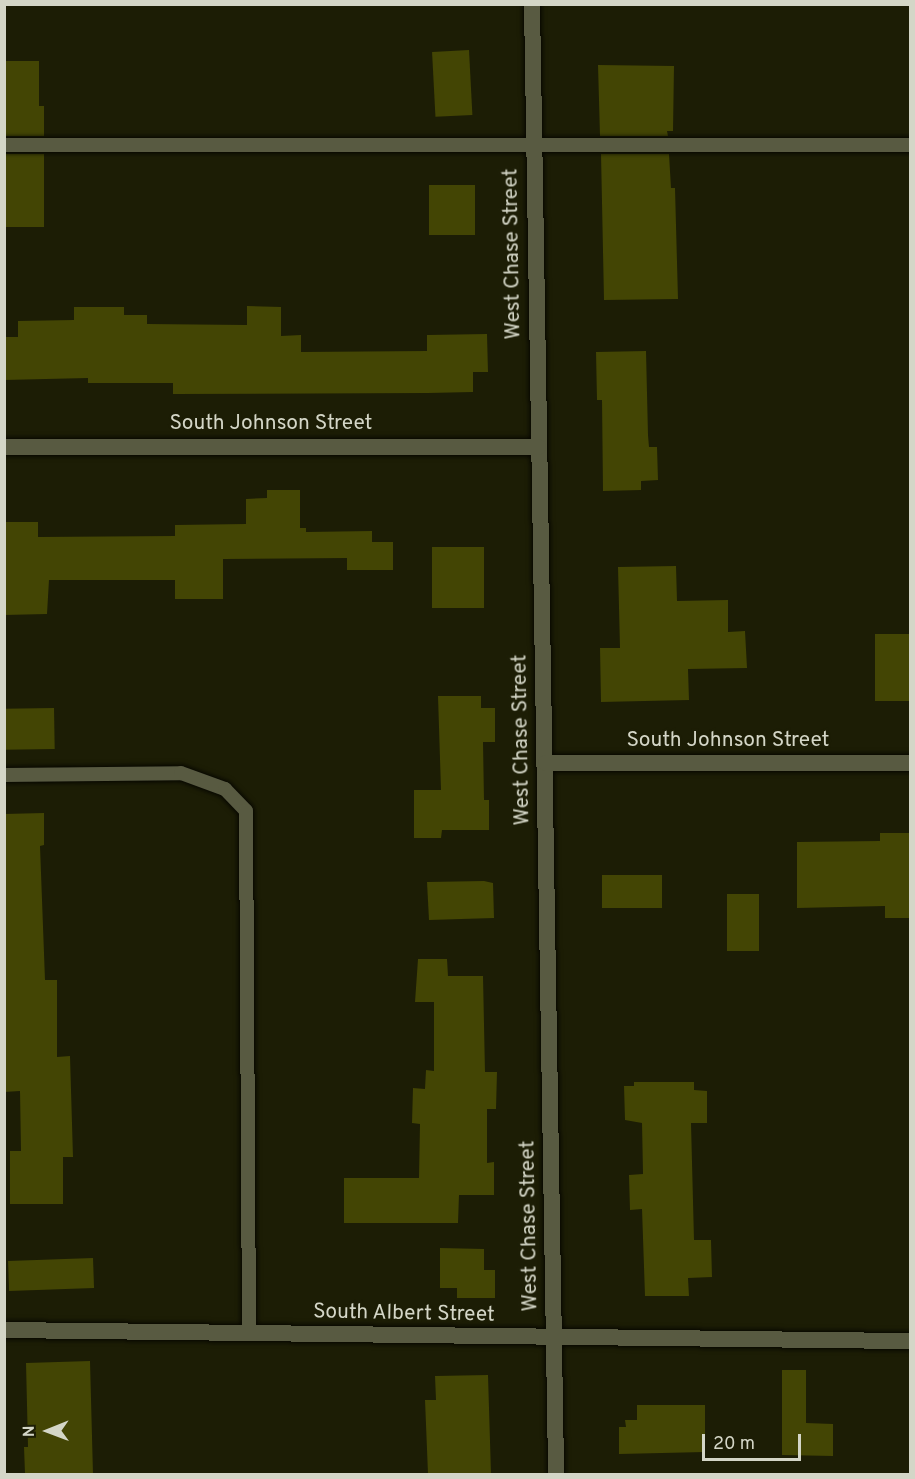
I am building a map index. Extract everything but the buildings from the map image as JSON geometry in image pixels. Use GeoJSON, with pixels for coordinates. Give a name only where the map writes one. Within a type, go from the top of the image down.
{"type":"FeatureCollection","features":[{"type":"Feature","properties":{"kind":"street","name":"West Chase Street"},"geometry":{"type":"LineString","coordinates":[[532,4],[556,1474]]}},
{"type":"Feature","properties":{"kind":"street","name":"South Johnson Street"},"geometry":{"type":"LineString","coordinates":[[4,447],[538,447]]}},
{"type":"Feature","properties":{"kind":"street","name":"South Johnson Street"},"geometry":{"type":"LineString","coordinates":[[546,763],[910,763]]}},
{"type":"Feature","properties":{"kind":"street","name":"South Albert Street"},"geometry":{"type":"LineString","coordinates":[[4,1330],[554,1340],[910,1341]]}},
{"type":"Feature","properties":{"kind":"lane"},"geometry":{"type":"LineString","coordinates":[[4,145],[910,145]]}},
{"type":"Feature","properties":{"kind":"lane"},"geometry":{"type":"LineString","coordinates":[[4,775],[181,773],[225,789],[246,811],[249,1334]]}}]}
